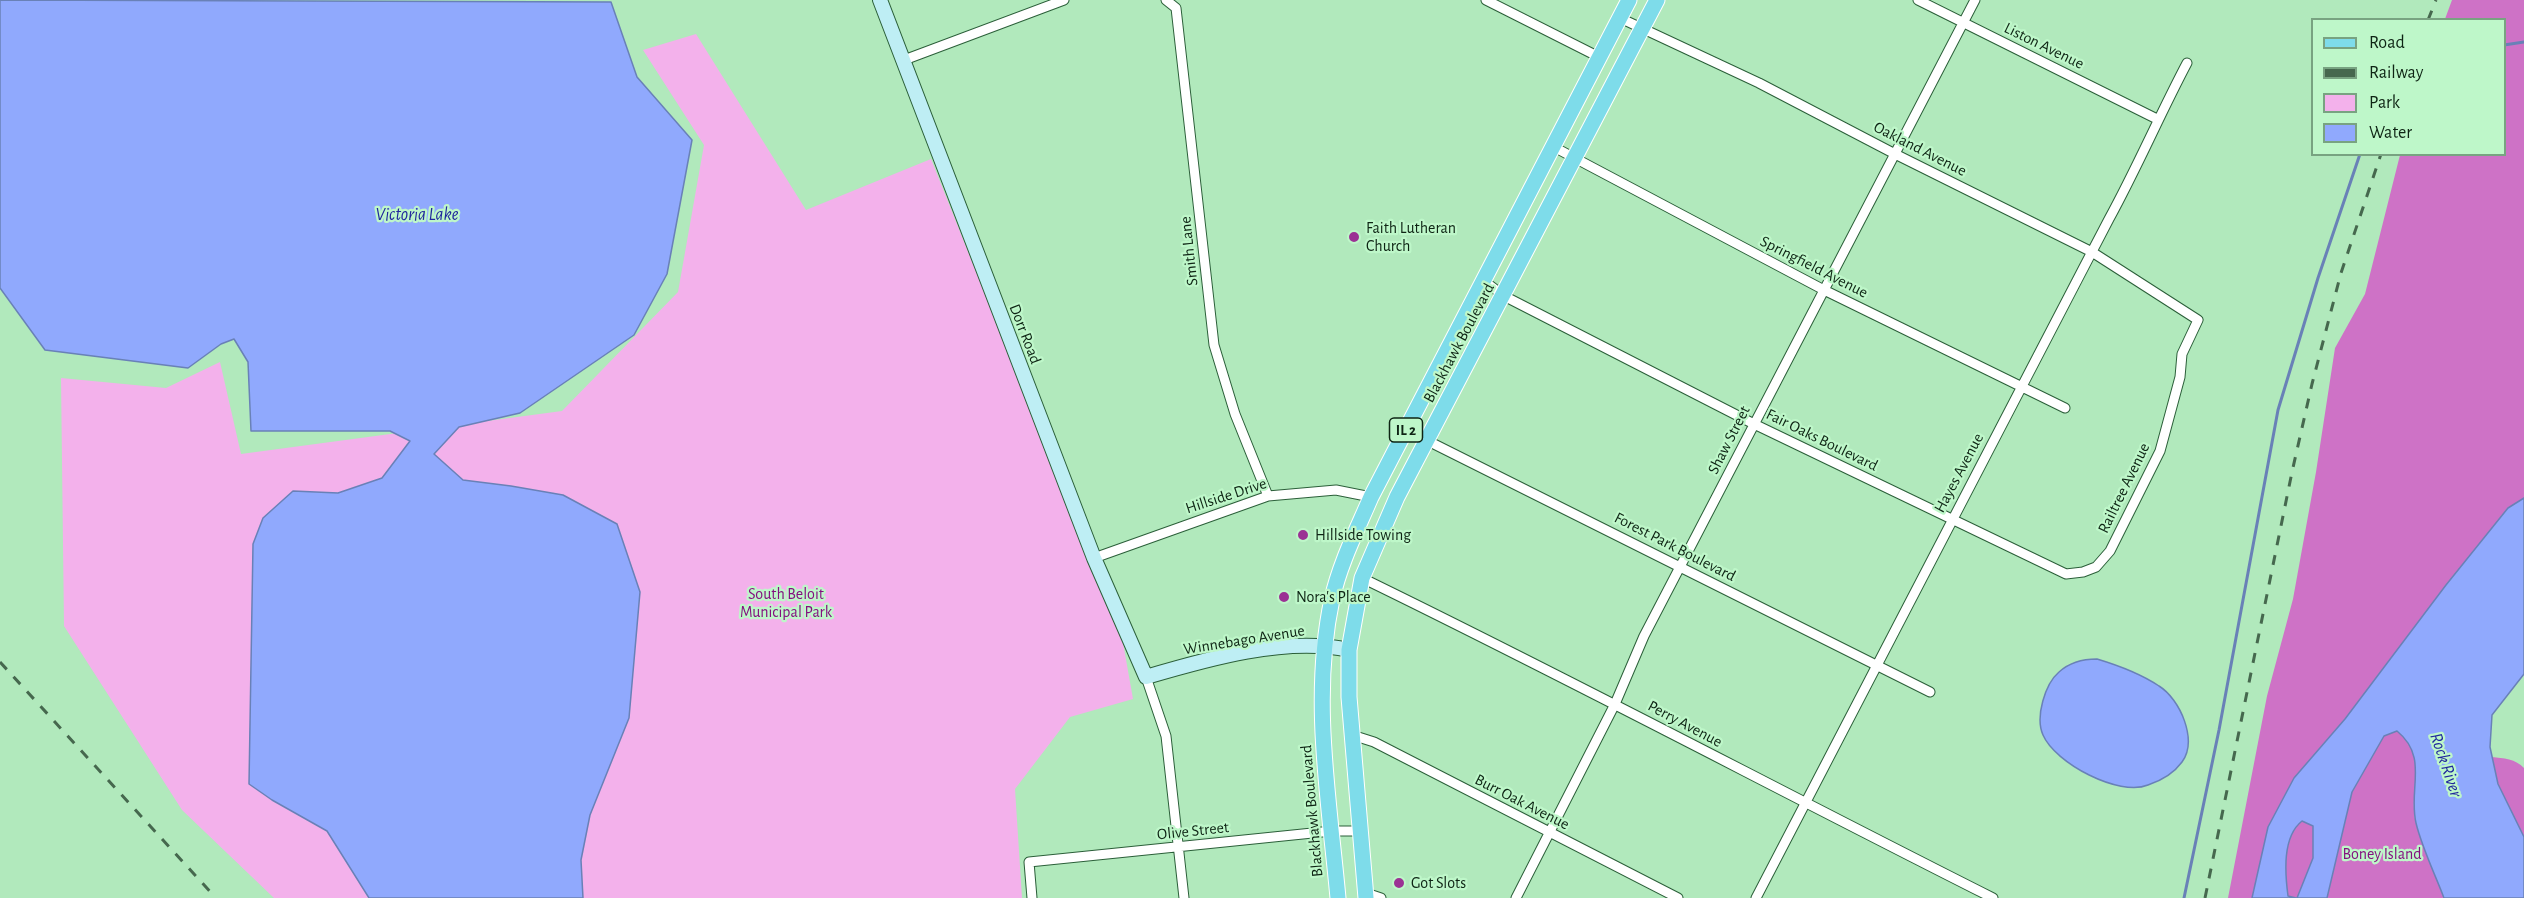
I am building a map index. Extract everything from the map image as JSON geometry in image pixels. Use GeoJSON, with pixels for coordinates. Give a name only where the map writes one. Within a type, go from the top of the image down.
{"type":"FeatureCollection","features":[{"type":"Feature","properties":{"kind":"main road","name":"Blackhawk Boulevard"},"geometry":{"type":"LineString","coordinates":[[1338,898],[1322,714],[1324,645],[1333,596],[1343,563],[1371,496],[1629,0]]}},
{"type":"Feature","properties":{"kind":"main road","name":"Blackhawk Boulevard"},"geometry":{"type":"LineString","coordinates":[[1371,896],[1360,831],[1348,677],[1349,650],[1362,578],[1397,497],[1657,0]]}},
{"type":"Feature","properties":{"kind":"street","name":"Dorr Road"},"geometry":{"type":"LineString","coordinates":[[880,0],[1094,558],[1146,677]]}},
{"type":"Feature","properties":{"kind":"street"},"geometry":{"type":"LineString","coordinates":[[904,60],[1064,0]]}},
{"type":"Feature","properties":{"kind":"street","name":"Smith Lane"},"geometry":{"type":"LineString","coordinates":[[1166,0],[1176,8],[1214,345],[1235,414],[1268,496]]}},
{"type":"Feature","properties":{"kind":"street"},"geometry":{"type":"LineString","coordinates":[[1486,0],[1599,57]]}},
{"type":"Feature","properties":{"kind":"street","name":"Liston Avenue"},"geometry":{"type":"LineString","coordinates":[[1918,0],[2157,119]]}},
{"type":"Feature","properties":{"kind":"street","name":"Shaw Street"},"geometry":{"type":"LineString","coordinates":[[1516,898],[1615,704],[1644,636],[1897,155],[1975,0]]}},
{"type":"Feature","properties":{"kind":"street","name":"Oakland Avenue"},"geometry":{"type":"LineString","coordinates":[[1620,18],[1759,83],[2092,252],[2198,320]]}},
{"type":"Feature","properties":{"kind":"street","name":"Hayes Avenue"},"geometry":{"type":"LineString","coordinates":[[1756,898],[1951,519],[2092,252],[2187,63]]}},
{"type":"Feature","properties":{"kind":"street","name":"Springfield Avenue"},"geometry":{"type":"LineString","coordinates":[[1552,146],[1824,290],[2065,408]]}},
{"type":"Feature","properties":{"kind":"street","name":"Fair Oaks Boulevard"},"geometry":{"type":"LineString","coordinates":[[1483,280],[1504,296],[1754,424],[2066,574]]}},
{"type":"Feature","properties":{"kind":"street","name":"Railtree Avenue"},"geometry":{"type":"LineString","coordinates":[[2066,574],[2083,572],[2096,567],[2110,551],[2160,451],[2180,377],[2182,354],[2197,327],[2198,320]]}},
{"type":"Feature","properties":{"kind":"street","name":"Forest Park Boulevard"},"geometry":{"type":"LineString","coordinates":[[1406,430],[1930,692]]}},
{"type":"Feature","properties":{"kind":"street","name":"Hillside Drive"},"geometry":{"type":"LineString","coordinates":[[1094,558],[1268,496],[1336,490],[1371,496]]}},
{"type":"Feature","properties":{"kind":"street","name":"Perry Avenue"},"geometry":{"type":"LineString","coordinates":[[1362,578],[1615,704],[1805,804],[1993,898]]}},
{"type":"Feature","properties":{"kind":"street","name":"Winnebago Avenue"},"geometry":{"type":"LineString","coordinates":[[1146,677],[1211,659],[1297,645],[1324,645],[1349,650]]}},
{"type":"Feature","properties":{"kind":"street"},"geometry":{"type":"LineString","coordinates":[[1146,677],[1166,736],[1184,898]]}},
{"type":"Feature","properties":{"kind":"street","name":"Burr Oak Avenue"},"geometry":{"type":"LineString","coordinates":[[1352,735],[1374,742],[1677,898]]}},
{"type":"Feature","properties":{"kind":"street","name":"Olive Street"},"geometry":{"type":"LineString","coordinates":[[1032,898],[1029,862],[1332,831],[1360,831]]}},
{"type":"Feature","properties":{"kind":"green space"},"geometry":{"type":"Polygon","coordinates":[[[2452,0],[2524,0],[2524,498],[2508,508],[2446,585],[2345,719],[2294,778],[2268,827],[2252,898],[2228,898],[2267,696],[2293,599],[2335,348],[2365,294],[2400,156],[2506,156],[2506,18],[2445,18],[2452,0]]]}},
{"type":"Feature","properties":{"kind":"green space","name":"South Beloit Municipal Park"},"geometry":{"type":"Polygon","coordinates":[[[696,34],[806,210],[931,159],[1122,637],[1133,699],[1070,717],[1015,789],[1022,898],[274,898],[182,810],[64,626],[61,378],[166,388],[220,362],[241,454],[562,411],[678,292],[704,145],[643,50],[696,34]]]}},
{"type":"Feature","properties":{"kind":"green space","name":"Boney Island"},"geometry":{"type":"Polygon","coordinates":[[[2397,731],[2413,752],[2416,774],[2414,810],[2416,823],[2444,898],[2327,898],[2352,792],[2384,736],[2397,731]]]}},
{"type":"Feature","properties":{"kind":"green space"},"geometry":{"type":"Polygon","coordinates":[[[2492,757],[2513,761],[2524,768],[2524,837],[2498,784],[2492,757]]]}},
{"type":"Feature","properties":{"kind":"green space"},"geometry":{"type":"Polygon","coordinates":[[[2302,821],[2313,825],[2313,858],[2297,898],[2288,896],[2286,856],[2291,837],[2302,821]]]}},
{"type":"Feature","properties":{"kind":"water","name":"Victoria Lake"},"geometry":{"type":"Polygon","coordinates":[[[0,0],[611,2],[637,77],[692,140],[667,274],[634,335],[520,413],[459,427],[434,454],[463,480],[563,495],[617,524],[640,592],[629,718],[590,815],[581,860],[583,898],[369,898],[327,831],[272,800],[249,784],[253,544],[263,518],[293,491],[338,493],[382,478],[410,441],[390,431],[251,431],[248,362],[234,339],[221,344],[188,368],[45,350],[0,288],[0,0]]]}},
{"type":"Feature","properties":{"kind":"water","name":"Rock River"},"geometry":{"type":"Polygon","coordinates":[[[2524,498],[2524,674],[2492,715],[2490,747],[2498,784],[2524,837],[2524,898],[2444,898],[2416,823],[2414,798],[2416,774],[2412,752],[2407,741],[2397,731],[2384,736],[2352,792],[2327,898],[2297,898],[2313,858],[2313,826],[2302,821],[2291,836],[2286,856],[2288,896],[2296,898],[2252,898],[2268,827],[2294,778],[2345,719],[2446,585],[2508,508],[2524,498]]]}},
{"type":"Feature","properties":{"kind":"water"},"geometry":{"type":"Polygon","coordinates":[[[2097,659],[2129,670],[2159,686],[2174,700],[2180,710],[2187,732],[2186,753],[2179,766],[2162,779],[2136,787],[2105,782],[2089,775],[2060,756],[2043,735],[2041,710],[2049,684],[2072,663],[2097,659]]]}},
{"type":"Feature","properties":{"kind":"waterway"},"geometry":{"type":"LineString","coordinates":[[2506,45],[2524,42]]}},
{"type":"Feature","properties":{"kind":"waterway"},"geometry":{"type":"LineString","coordinates":[[2184,898],[2219,730],[2278,410],[2318,278],[2359,156]]}},
{"type":"Feature","properties":{"kind":"railway"},"geometry":{"type":"LineString","coordinates":[[2429,18],[2436,0]]}},
{"type":"Feature","properties":{"kind":"railway"},"geometry":{"type":"LineString","coordinates":[[2205,898],[2312,384],[2341,273],[2380,156]]}},
{"type":"Feature","properties":{"kind":"railway"},"geometry":{"type":"LineString","coordinates":[[0,662],[216,898]]}},
{"type":"Feature","properties":{"kind":"place","name":"Faith Lutheran Church"},"geometry":{"type":"Point","coordinates":[1354,237]}},
{"type":"Feature","properties":{"kind":"place","name":"Hillside Towing"},"geometry":{"type":"Point","coordinates":[1303,535]}},
{"type":"Feature","properties":{"kind":"place","name":"Nora's Place"},"geometry":{"type":"Point","coordinates":[1284,597]}},
{"type":"Feature","properties":{"kind":"place","name":"Got Slots"},"geometry":{"type":"Point","coordinates":[1399,883]}}]}
